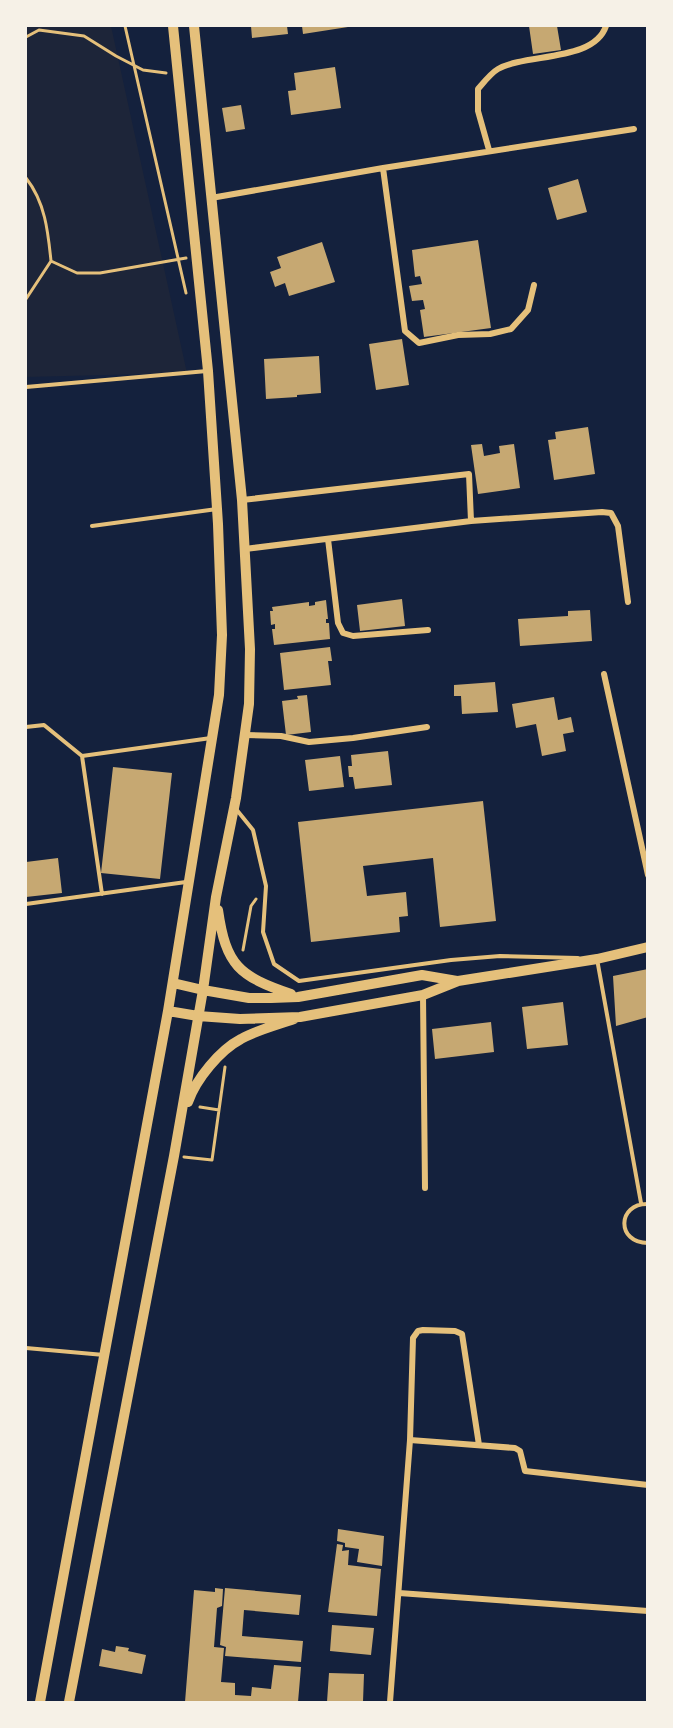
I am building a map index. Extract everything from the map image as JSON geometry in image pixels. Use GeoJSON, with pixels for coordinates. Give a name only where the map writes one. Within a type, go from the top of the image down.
{"type":"FeatureCollection","features":[{"type":"Feature","properties":{"kind":"main road"},"geometry":{"type":"LineString","coordinates":[[40,1702],[168,1011],[219,695],[222,634],[208,371],[173,26]]}},
{"type":"Feature","properties":{"kind":"main road"},"geometry":{"type":"LineString","coordinates":[[69,1702],[174,1156],[203,990],[216,897],[234,806],[249,704],[250,649],[242,500],[194,26]]}},
{"type":"Feature","properties":{"kind":"main road"},"geometry":{"type":"LineString","coordinates":[[216,897],[222,936],[232,961],[257,983],[298,997]]}},
{"type":"Feature","properties":{"kind":"main road"},"geometry":{"type":"LineString","coordinates":[[168,1011],[198,1016],[240,1018],[300,1017],[423,995],[458,981],[597,959],[648,947]]}},
{"type":"Feature","properties":{"kind":"main road"},"geometry":{"type":"LineString","coordinates":[[173,982],[249,998],[298,997],[422,975],[458,981]]}},
{"type":"Feature","properties":{"kind":"main road"},"geometry":{"type":"LineString","coordinates":[[178,1128],[194,1087],[208,1066],[240,1039],[300,1017]]}},
{"type":"Feature","properties":{"kind":"street"},"geometry":{"type":"LineString","coordinates":[[489,150],[478,111],[478,88],[497,69],[592,44],[603,34],[606,26]]}},
{"type":"Feature","properties":{"kind":"street"},"geometry":{"type":"LineString","coordinates":[[212,198],[489,150],[634,129]]}},
{"type":"Feature","properties":{"kind":"street"},"geometry":{"type":"LineString","coordinates":[[383,168],[405,331],[419,343],[458,335],[490,334],[511,328],[528,310],[534,285]]}},
{"type":"Feature","properties":{"kind":"street"},"geometry":{"type":"LineString","coordinates":[[242,500],[469,474],[471,521]]}},
{"type":"Feature","properties":{"kind":"street"},"geometry":{"type":"LineString","coordinates":[[245,549],[471,521],[611,513],[618,526],[628,602]]}},
{"type":"Feature","properties":{"kind":"street"},"geometry":{"type":"LineString","coordinates":[[328,538],[338,623],[343,633],[353,636],[428,630]]}},
{"type":"Feature","properties":{"kind":"street"},"geometry":{"type":"LineString","coordinates":[[604,674],[648,875]]}},
{"type":"Feature","properties":{"kind":"street"},"geometry":{"type":"LineString","coordinates":[[245,735],[281,736],[309,742],[428,727]]}},
{"type":"Feature","properties":{"kind":"street"},"geometry":{"type":"LineString","coordinates":[[423,995],[425,1188]]}},
{"type":"Feature","properties":{"kind":"street"},"geometry":{"type":"LineString","coordinates":[[390,1702],[410,1440],[414,1335],[423,1330],[455,1331],[462,1334],[479,1445]]}},
{"type":"Feature","properties":{"kind":"street"},"geometry":{"type":"LineString","coordinates":[[410,1440],[518,1449],[525,1471],[648,1485]]}},
{"type":"Feature","properties":{"kind":"street"},"geometry":{"type":"LineString","coordinates":[[399,1593],[648,1611]]}},
{"type":"Feature","properties":{"kind":"lane"},"geometry":{"type":"LineString","coordinates":[[26,387],[208,371]]}},
{"type":"Feature","properties":{"kind":"lane"},"geometry":{"type":"LineString","coordinates":[[92,526],[217,509]]}},
{"type":"Feature","properties":{"kind":"lane"},"geometry":{"type":"LineString","coordinates":[[26,727],[44,725],[82,756],[102,894]]}},
{"type":"Feature","properties":{"kind":"lane"},"geometry":{"type":"LineString","coordinates":[[82,756],[213,737]]}},
{"type":"Feature","properties":{"kind":"lane"},"geometry":{"type":"LineString","coordinates":[[234,806],[253,830],[266,886],[263,932],[274,964],[299,981],[451,960],[500,956],[540,955],[597,959],[641,1203]]}},
{"type":"Feature","properties":{"kind":"lane"},"geometry":{"type":"LineString","coordinates":[[26,904],[189,882]]}},
{"type":"Feature","properties":{"kind":"lane"},"geometry":{"type":"LineString","coordinates":[[648,1204],[635,1205],[626,1214],[624,1227],[630,1238],[648,1243]]}},
{"type":"Feature","properties":{"kind":"lane"},"geometry":{"type":"LineString","coordinates":[[26,1348],[105,1355]]}},
{"type":"Feature","properties":{"kind":"path"},"geometry":{"type":"LineString","coordinates":[[125,26],[188,303]]}},
{"type":"Feature","properties":{"kind":"path"},"geometry":{"type":"LineString","coordinates":[[26,37],[39,30],[84,36],[143,70],[179,74]]}},
{"type":"Feature","properties":{"kind":"path"},"geometry":{"type":"LineString","coordinates":[[26,178],[36,191],[45,218],[51,261],[26,299]]}},
{"type":"Feature","properties":{"kind":"path"},"geometry":{"type":"LineString","coordinates":[[51,261],[77,273],[100,273],[197,256]]}},
{"type":"Feature","properties":{"kind":"path"},"geometry":{"type":"LineString","coordinates":[[243,946],[251,906]]}},
{"type":"Feature","properties":{"kind":"path"},"geometry":{"type":"LineString","coordinates":[[174,1156],[212,1160],[219,1110]]}},
{"type":"Feature","properties":{"kind":"shaded area"},"geometry":{"type":"Polygon","coordinates":[[[26,26],[111,26],[187,373],[26,377],[26,26]]]}},
{"type":"Feature","properties":{"kind":"building"},"geometry":{"type":"Polygon","coordinates":[[[251,26],[287,26],[288,34],[252,38],[251,26]]]}},
{"type":"Feature","properties":{"kind":"building"},"geometry":{"type":"Polygon","coordinates":[[[302,26],[347,26],[348,27],[303,34],[302,26]]]}},
{"type":"Feature","properties":{"kind":"building"},"geometry":{"type":"Polygon","coordinates":[[[529,26],[557,26],[561,50],[533,54],[529,26]]]}},
{"type":"Feature","properties":{"kind":"building"},"geometry":{"type":"Polygon","coordinates":[[[335,67],[341,108],[291,115],[288,91],[296,90],[294,73],[335,67]]]}},
{"type":"Feature","properties":{"kind":"building"},"geometry":{"type":"Polygon","coordinates":[[[241,105],[245,129],[226,132],[222,108],[241,105]]]}},
{"type":"Feature","properties":{"kind":"building"},"geometry":{"type":"Polygon","coordinates":[[[578,179],[587,212],[557,220],[548,188],[578,179]]]}},
{"type":"Feature","properties":{"kind":"building"},"geometry":{"type":"Polygon","coordinates":[[[478,240],[491,328],[424,337],[420,310],[425,309],[423,300],[412,301],[409,286],[422,284],[420,276],[415,277],[412,250],[478,240]]]}},
{"type":"Feature","properties":{"kind":"building"},"geometry":{"type":"Polygon","coordinates":[[[322,242],[335,282],[289,296],[285,283],[275,287],[270,272],[281,268],[277,257],[322,242]]]}},
{"type":"Feature","properties":{"kind":"building"},"geometry":{"type":"Polygon","coordinates":[[[402,339],[409,385],[376,390],[369,344],[402,339]]]}},
{"type":"Feature","properties":{"kind":"building"},"geometry":{"type":"Polygon","coordinates":[[[319,356],[321,393],[266,399],[264,359],[319,356]]]}},
{"type":"Feature","properties":{"kind":"building"},"geometry":{"type":"Polygon","coordinates":[[[588,427],[595,474],[554,480],[548,440],[556,439],[555,432],[588,427]]]}},
{"type":"Feature","properties":{"kind":"building"},"geometry":{"type":"Polygon","coordinates":[[[482,444],[484,456],[500,453],[499,446],[514,444],[520,488],[478,494],[471,445],[482,444]]]}},
{"type":"Feature","properties":{"kind":"building"},"geometry":{"type":"Polygon","coordinates":[[[402,599],[405,626],[360,631],[357,605],[402,599]]]}},
{"type":"Feature","properties":{"kind":"building"},"geometry":{"type":"Polygon","coordinates":[[[326,600],[328,619],[326,623],[329,623],[330,639],[274,645],[272,629],[275,629],[275,624],[271,625],[270,611],[273,611],[272,607],[309,602],[309,606],[326,600]]]}},
{"type":"Feature","properties":{"kind":"building"},"geometry":{"type":"Polygon","coordinates":[[[590,610],[592,641],[520,646],[518,619],[568,616],[568,611],[590,610]]]}},
{"type":"Feature","properties":{"kind":"building"},"geometry":{"type":"Polygon","coordinates":[[[330,647],[332,661],[328,661],[331,685],[284,690],[280,653],[330,647]]]}},
{"type":"Feature","properties":{"kind":"building"},"geometry":{"type":"Polygon","coordinates":[[[495,682],[498,712],[462,714],[461,696],[454,696],[454,685],[495,682]]]}},
{"type":"Feature","properties":{"kind":"building"},"geometry":{"type":"Polygon","coordinates":[[[307,695],[311,732],[286,735],[282,701],[307,695]]]}},
{"type":"Feature","properties":{"kind":"building"},"geometry":{"type":"Polygon","coordinates":[[[554,697],[558,720],[571,717],[574,732],[563,734],[566,751],[542,756],[536,724],[516,728],[512,704],[554,697]]]}},
{"type":"Feature","properties":{"kind":"building"},"geometry":{"type":"Polygon","coordinates":[[[388,751],[392,785],[355,789],[353,777],[349,777],[348,766],[352,766],[351,755],[388,751]]]}},
{"type":"Feature","properties":{"kind":"building"},"geometry":{"type":"Polygon","coordinates":[[[340,756],[344,787],[309,791],[305,760],[340,756]]]}},
{"type":"Feature","properties":{"kind":"building"},"geometry":{"type":"Polygon","coordinates":[[[113,767],[172,773],[160,879],[101,873],[113,767]]]}},
{"type":"Feature","properties":{"kind":"building"},"geometry":{"type":"Polygon","coordinates":[[[483,801],[496,921],[440,927],[433,858],[363,866],[367,896],[406,892],[408,916],[399,917],[400,932],[311,942],[298,822],[483,801]]]}},
{"type":"Feature","properties":{"kind":"building"},"geometry":{"type":"Polygon","coordinates":[[[58,858],[62,893],[26,897],[26,862],[58,858]]]}},
{"type":"Feature","properties":{"kind":"building"},"geometry":{"type":"Polygon","coordinates":[[[648,969],[648,1017],[616,1026],[613,976],[648,969]]]}},
{"type":"Feature","properties":{"kind":"building"},"geometry":{"type":"Polygon","coordinates":[[[563,1002],[568,1045],[527,1049],[522,1007],[563,1002]]]}},
{"type":"Feature","properties":{"kind":"building"},"geometry":{"type":"Polygon","coordinates":[[[491,1022],[494,1052],[435,1059],[432,1029],[491,1022]]]}},
{"type":"Feature","properties":{"kind":"building"},"geometry":{"type":"Polygon","coordinates":[[[338,1529],[384,1536],[382,1566],[357,1562],[359,1549],[345,1547],[345,1543],[337,1541],[338,1529]]]}},
{"type":"Feature","properties":{"kind":"building"},"geometry":{"type":"Polygon","coordinates":[[[337,1544],[343,1545],[342,1551],[349,1550],[348,1565],[381,1569],[377,1616],[328,1612],[337,1544]]]}},
{"type":"Feature","properties":{"kind":"building"},"geometry":{"type":"Polygon","coordinates":[[[215,1588],[223,1589],[222,1606],[217,1608],[214,1647],[224,1648],[221,1682],[235,1683],[235,1695],[251,1696],[252,1687],[271,1689],[274,1665],[301,1667],[298,1702],[185,1702],[194,1590],[215,1592],[215,1588]]]}},
{"type":"Feature","properties":{"kind":"building"},"geometry":{"type":"Polygon","coordinates":[[[225,1588],[301,1595],[299,1615],[244,1610],[242,1636],[303,1641],[301,1662],[225,1656],[226,1647],[220,1645],[225,1588]]]}},
{"type":"Feature","properties":{"kind":"building"},"geometry":{"type":"Polygon","coordinates":[[[332,1625],[374,1628],[371,1655],[330,1651],[332,1625]]]}},
{"type":"Feature","properties":{"kind":"building"},"geometry":{"type":"Polygon","coordinates":[[[116,1646],[129,1648],[128,1651],[146,1655],[142,1674],[99,1666],[102,1649],[115,1652],[116,1646]]]}},
{"type":"Feature","properties":{"kind":"building"},"geometry":{"type":"Polygon","coordinates":[[[329,1673],[364,1674],[363,1702],[327,1702],[329,1673]]]}}]}
